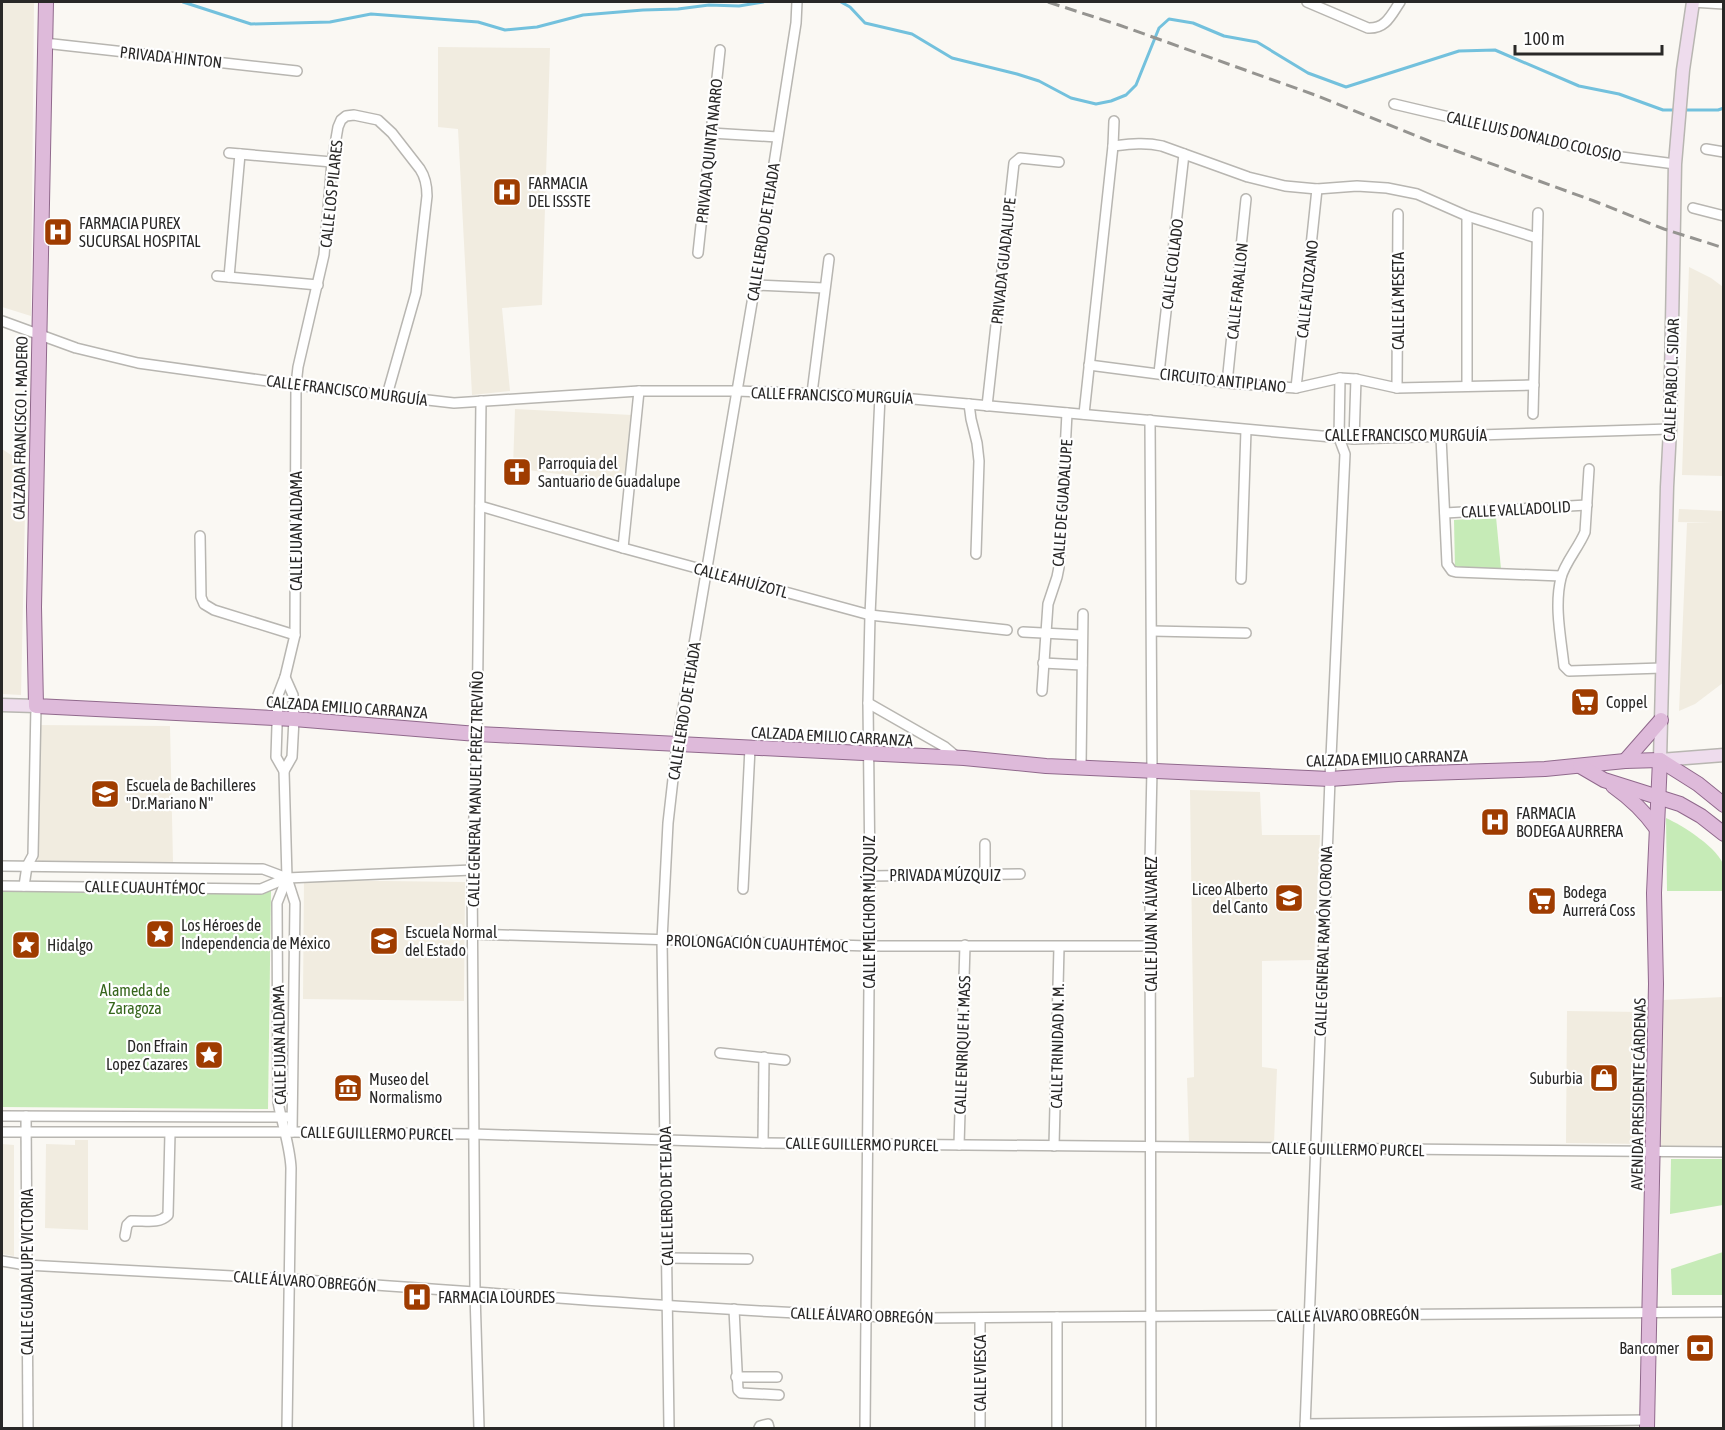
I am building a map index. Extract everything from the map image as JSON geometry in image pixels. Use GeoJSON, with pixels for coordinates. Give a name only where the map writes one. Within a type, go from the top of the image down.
{"type":"FeatureCollection","features":[{"type":"Feature","properties":{"kind":"main road","name":"CALZADA FRANCISCO I. MADERO"},"geometry":{"type":"LineString","coordinates":[[36,706],[34,607],[46,2]]}},
{"type":"Feature","properties":{"kind":"main road","name":"CALZADA EMILIO CARRANZA"},"geometry":{"type":"LineString","coordinates":[[36,706],[294,719],[477,734],[959,758],[1046,766],[1330,779],[1660,760]]}},
{"type":"Feature","properties":{"kind":"main road"},"geometry":{"type":"LineString","coordinates":[[1624,761],[1661,720]]}},
{"type":"Feature","properties":{"kind":"main road"},"geometry":{"type":"LineString","coordinates":[[1660,760],[1691,779],[1724,805]]}},
{"type":"Feature","properties":{"kind":"main road","name":"AVENIDA PRESIDENTE CÁRDENAS"},"geometry":{"type":"LineString","coordinates":[[1648,1424],[1656,993],[1654,893],[1660,760]]}},
{"type":"Feature","properties":{"kind":"main road"},"geometry":{"type":"LineString","coordinates":[[1580,766],[1623,793],[1647,815],[1656,828]]}},
{"type":"Feature","properties":{"kind":"main road"},"geometry":{"type":"LineString","coordinates":[[1604,780],[1685,807],[1724,834]]}},
{"type":"Feature","properties":{"kind":"street","name":"CALLE LERDO DE TEJADA"},"geometry":{"type":"LineString","coordinates":[[669,1428],[662,940],[668,823],[677,744],[755,285],[798,2]]}},
{"type":"Feature","properties":{"kind":"street"},"geometry":{"type":"LineString","coordinates":[[1307,2],[1368,28],[1384,24],[1400,2]]}},
{"type":"Feature","properties":{"kind":"street"},"geometry":{"type":"LineString","coordinates":[[1684,2],[1724,4]]}},
{"type":"Feature","properties":{"kind":"street","name":"CALLE PABLO L. SIDAR"},"geometry":{"type":"LineString","coordinates":[[1660,760],[1667,487],[1665,429],[1675,164],[1683,70],[1693,2]]}},
{"type":"Feature","properties":{"kind":"street","name":"PRIVADA HINTON"},"geometry":{"type":"LineString","coordinates":[[44,43],[297,71]]}},
{"type":"Feature","properties":{"kind":"street","name":"PRIVADA QUINTA NARRO"},"geometry":{"type":"LineString","coordinates":[[698,253],[720,50]]}},
{"type":"Feature","properties":{"kind":"street","name":"CALLE LUIS DONALDO COLOSIO"},"geometry":{"type":"LineString","coordinates":[[1394,104],[1614,156],[1675,164]]}},
{"type":"Feature","properties":{"kind":"street","name":"CALLE LOS PILARES"},"geometry":{"type":"LineString","coordinates":[[296,385],[327,232],[332,162],[338,127],[346,116],[354,115],[378,120],[386,125],[425,177],[427,196],[416,293],[387,395]]}},
{"type":"Feature","properties":{"kind":"street"},"geometry":{"type":"LineString","coordinates":[[1084,414],[1114,121]]}},
{"type":"Feature","properties":{"kind":"street"},"geometry":{"type":"LineString","coordinates":[[711,133],[777,137]]}},
{"type":"Feature","properties":{"kind":"street"},"geometry":{"type":"LineString","coordinates":[[1113,146],[1149,143],[1248,177],[1285,186],[1317,189],[1357,186],[1387,188],[1417,194],[1467,216],[1537,238]]}},
{"type":"Feature","properties":{"kind":"street"},"geometry":{"type":"LineString","coordinates":[[1706,149],[1724,152]]}},
{"type":"Feature","properties":{"kind":"street"},"geometry":{"type":"LineString","coordinates":[[229,153],[332,162]]}},
{"type":"Feature","properties":{"kind":"street"},"geometry":{"type":"LineString","coordinates":[[229,277],[240,154]]}},
{"type":"Feature","properties":{"kind":"street","name":"CALLE COLLADO"},"geometry":{"type":"LineString","coordinates":[[1159,373],[1184,154]]}},
{"type":"Feature","properties":{"kind":"street","name":"PRIVADA GUADALUPE"},"geometry":{"type":"LineString","coordinates":[[987,406],[1014,163],[1020,158],[1059,162]]}},
{"type":"Feature","properties":{"kind":"street","name":"CALLE ALTOZANO"},"geometry":{"type":"LineString","coordinates":[[1296,388],[1317,189]]}},
{"type":"Feature","properties":{"kind":"street","name":"CALLE FARALLON"},"geometry":{"type":"LineString","coordinates":[[1227,383],[1246,199]]}},
{"type":"Feature","properties":{"kind":"street"},"geometry":{"type":"LineString","coordinates":[[1693,208],[1724,216]]}},
{"type":"Feature","properties":{"kind":"street"},"geometry":{"type":"LineString","coordinates":[[1533,414],[1538,213]]}},
{"type":"Feature","properties":{"kind":"street","name":"CALLE LA MESETA"},"geometry":{"type":"LineString","coordinates":[[1397,387],[1398,214]]}},
{"type":"Feature","properties":{"kind":"street"},"geometry":{"type":"LineString","coordinates":[[1467,216],[1467,386]]}},
{"type":"Feature","properties":{"kind":"street"},"geometry":{"type":"LineString","coordinates":[[812,393],[829,259]]}},
{"type":"Feature","properties":{"kind":"street"},"geometry":{"type":"LineString","coordinates":[[217,276],[318,285]]}},
{"type":"Feature","properties":{"kind":"street"},"geometry":{"type":"LineString","coordinates":[[755,285],[824,288]]}},
{"type":"Feature","properties":{"kind":"street","name":"CALLE FRANCISCO MURGUÍA"},"geometry":{"type":"LineString","coordinates":[[2,321],[76,348],[138,363],[296,385],[454,403],[639,391],[737,391],[880,396],[1354,439],[1665,429]]}},
{"type":"Feature","properties":{"kind":"street","name":"CIRCUITO ANTIPLANO"},"geometry":{"type":"LineString","coordinates":[[1089,365],[1227,383],[1296,388],[1340,378],[1397,387],[1534,385]]}},
{"type":"Feature","properties":{"kind":"street"},"geometry":{"type":"LineString","coordinates":[[1339,438],[1340,378]]}},
{"type":"Feature","properties":{"kind":"street"},"geometry":{"type":"LineString","coordinates":[[1354,439],[1356,379]]}},
{"type":"Feature","properties":{"kind":"street","name":"CALLE JUAN ALDAMA"},"geometry":{"type":"LineString","coordinates":[[288,1132],[292,1117],[295,903],[287,878],[284,771],[276,757],[278,695],[296,635],[296,385]]}},
{"type":"Feature","properties":{"kind":"street"},"geometry":{"type":"LineString","coordinates":[[623,548],[639,391]]}},
{"type":"Feature","properties":{"kind":"street","name":"CALLE MELCHOR MÚZQUIZ"},"geometry":{"type":"LineString","coordinates":[[865,1428],[870,876],[868,703],[880,396]]}},
{"type":"Feature","properties":{"kind":"street","name":"CALLE GENERAL MANUEL PÉREZ TREVIÑO"},"geometry":{"type":"LineString","coordinates":[[479,1428],[473,1134],[472,870],[477,734],[481,400]]}},
{"type":"Feature","properties":{"kind":"street"},"geometry":{"type":"LineString","coordinates":[[969,404],[979,460],[976,554]]}},
{"type":"Feature","properties":{"kind":"street","name":"CALLE DE GUADALUPE"},"geometry":{"type":"LineString","coordinates":[[1042,691],[1048,604],[1059,567],[1067,413]]}},
{"type":"Feature","properties":{"kind":"street","name":"CALLE JUAN N. ÁLVAREZ"},"geometry":{"type":"LineString","coordinates":[[1150,420],[1151,1428]]}},
{"type":"Feature","properties":{"kind":"street"},"geometry":{"type":"LineString","coordinates":[[1241,579],[1246,430]]}},
{"type":"Feature","properties":{"kind":"street"},"geometry":{"type":"LineString","coordinates":[[1441,437],[1447,564],[1452,571],[1561,576]]}},
{"type":"Feature","properties":{"kind":"street","name":"CALLE GENERAL RAMÓN CORONA"},"geometry":{"type":"LineString","coordinates":[[1305,1426],[1345,454],[1339,438]]}},
{"type":"Feature","properties":{"kind":"street","name":"CALLE GENERAL RAMÓN CORONA"},"geometry":{"type":"LineString","coordinates":[[1345,454],[1354,439]]}},
{"type":"Feature","properties":{"kind":"street"},"geometry":{"type":"LineString","coordinates":[[1590,469],[1585,532],[1561,576],[1559,613],[1564,666],[1566,670],[1662,668]]}},
{"type":"Feature","properties":{"kind":"street","name":"CALLE VALLADOLID"},"geometry":{"type":"LineString","coordinates":[[1445,513],[1587,505]]}},
{"type":"Feature","properties":{"kind":"street","name":"CALLE AHUÍZOTL"},"geometry":{"type":"LineString","coordinates":[[480,506],[623,548],[870,615],[1007,630]]}},
{"type":"Feature","properties":{"kind":"street"},"geometry":{"type":"LineString","coordinates":[[200,537],[201,597],[204,604],[213,610],[296,635]]}},
{"type":"Feature","properties":{"kind":"street"},"geometry":{"type":"LineString","coordinates":[[1081,766],[1083,614]]}},
{"type":"Feature","properties":{"kind":"street"},"geometry":{"type":"LineString","coordinates":[[1152,631],[1246,633]]}},
{"type":"Feature","properties":{"kind":"street"},"geometry":{"type":"LineString","coordinates":[[1023,632],[1082,635]]}},
{"type":"Feature","properties":{"kind":"street"},"geometry":{"type":"LineString","coordinates":[[1043,663],[1082,665]]}},
{"type":"Feature","properties":{"kind":"street","name":"CALLE JUAN ALDAMA"},"geometry":{"type":"LineString","coordinates":[[284,771],[292,757],[294,719],[293,695],[285,677]]}},
{"type":"Feature","properties":{"kind":"street"},"geometry":{"type":"LineString","coordinates":[[868,703],[945,747],[959,758]]}},
{"type":"Feature","properties":{"kind":"street","name":"CALZADA EMILIO CARRANZA"},"geometry":{"type":"LineString","coordinates":[[2,705],[36,706]]}},
{"type":"Feature","properties":{"kind":"street","name":"CALZADA FRANCISCO I. MADERO"},"geometry":{"type":"LineString","coordinates":[[33,855],[36,706]]}},
{"type":"Feature","properties":{"kind":"street"},"geometry":{"type":"LineString","coordinates":[[743,890],[750,748]]}},
{"type":"Feature","properties":{"kind":"street"},"geometry":{"type":"LineString","coordinates":[[1660,760],[1724,755]]}},
{"type":"Feature","properties":{"kind":"street"},"geometry":{"type":"LineString","coordinates":[[985,844],[985,875]]}},
{"type":"Feature","properties":{"kind":"street"},"geometry":{"type":"LineString","coordinates":[[24,886],[27,866],[33,855],[40,866],[41,886]]}},
{"type":"Feature","properties":{"kind":"street","name":"CALLE CUAUHTÉMOC"},"geometry":{"type":"LineString","coordinates":[[2,866],[263,868],[287,878]]}},
{"type":"Feature","properties":{"kind":"street","name":"CALLE CUAUHTÉMOC"},"geometry":{"type":"LineString","coordinates":[[2,886],[261,889],[287,878],[472,870]]}},
{"type":"Feature","properties":{"kind":"street","name":"PRIVADA MÚZQUIZ"},"geometry":{"type":"LineString","coordinates":[[870,876],[1020,874]]}},
{"type":"Feature","properties":{"kind":"street","name":"CALLE JUAN ALDAMA"},"geometry":{"type":"LineString","coordinates":[[287,878],[277,903],[279,1102],[281,1117],[288,1132],[291,1156],[287,1428]]}},
{"type":"Feature","properties":{"kind":"street","name":"PROLONGACIÓN CUAUHTÉMOC"},"geometry":{"type":"LineString","coordinates":[[472,933],[869,946],[1151,946]]}},
{"type":"Feature","properties":{"kind":"street","name":"CALLE ENRIQUE H. MASS"},"geometry":{"type":"LineString","coordinates":[[959,1145],[965,945]]}},
{"type":"Feature","properties":{"kind":"street","name":"CALLE TRINIDAD N. M."},"geometry":{"type":"LineString","coordinates":[[1054,1146],[1059,947]]}},
{"type":"Feature","properties":{"kind":"street"},"geometry":{"type":"LineString","coordinates":[[720,1053],[785,1060]]}},
{"type":"Feature","properties":{"kind":"street"},"geometry":{"type":"LineString","coordinates":[[763,1143],[764,1057]]}},
{"type":"Feature","properties":{"kind":"street","name":"CALLE GUILLERMO PURCEL"},"geometry":{"type":"LineString","coordinates":[[2,1116],[292,1117]]}},
{"type":"Feature","properties":{"kind":"street","name":"CALLE GUADALUPE VICTORIA"},"geometry":{"type":"LineString","coordinates":[[26,1116],[28,1428]]}},
{"type":"Feature","properties":{"kind":"street","name":"CALLE GUILLERMO PURCEL"},"geometry":{"type":"LineString","coordinates":[[2,1132],[473,1134],[763,1143],[1724,1152]]}},
{"type":"Feature","properties":{"kind":"street"},"geometry":{"type":"LineString","coordinates":[[125,1236],[129,1222],[156,1221],[168,1215],[170,1133]]}},
{"type":"Feature","properties":{"kind":"street"},"geometry":{"type":"LineString","coordinates":[[667,1258],[748,1259]]}},
{"type":"Feature","properties":{"kind":"street","name":"CALLE ÁLVARO OBREGÓN"},"geometry":{"type":"LineString","coordinates":[[2,1261],[26,1265],[866,1317],[1724,1312]]}},
{"type":"Feature","properties":{"kind":"street"},"geometry":{"type":"LineString","coordinates":[[734,1309],[737,1389],[741,1393],[779,1395]]}},
{"type":"Feature","properties":{"kind":"street"},"geometry":{"type":"LineString","coordinates":[[1057,1317],[1057,1428]]}},
{"type":"Feature","properties":{"kind":"street","name":"CALLE VIESCA"},"geometry":{"type":"LineString","coordinates":[[980,1318],[980,1428]]}},
{"type":"Feature","properties":{"kind":"street"},"geometry":{"type":"LineString","coordinates":[[736,1377],[777,1377]]}},
{"type":"Feature","properties":{"kind":"street"},"geometry":{"type":"LineString","coordinates":[[759,1428],[761,1424],[767,1424],[769,1428]]}},
{"type":"Feature","properties":{"kind":"street"},"geometry":{"type":"LineString","coordinates":[[1305,1426],[1648,1424]]}},
{"type":"Feature","properties":{"kind":"shaded area"},"geometry":{"type":"Polygon","coordinates":[[[2,2],[34,2],[31,316],[2,307],[2,2]]]}},
{"type":"Feature","properties":{"kind":"shaded area"},"geometry":{"type":"Polygon","coordinates":[[[438,47],[550,48],[542,305],[502,308],[510,391],[472,395],[458,129],[438,127],[438,47]]]}},
{"type":"Feature","properties":{"kind":"shaded area"},"geometry":{"type":"Polygon","coordinates":[[[1689,267],[1723,287],[1723,476],[1682,475],[1689,267]]]}},
{"type":"Feature","properties":{"kind":"shaded area"},"geometry":{"type":"Polygon","coordinates":[[[515,409],[632,415],[626,483],[513,468],[515,409]]]}},
{"type":"Feature","properties":{"kind":"shaded area"},"geometry":{"type":"Polygon","coordinates":[[[2,449],[26,465],[21,695],[2,694],[2,449]]]}},
{"type":"Feature","properties":{"kind":"shaded area"},"geometry":{"type":"Polygon","coordinates":[[[1679,509],[1723,511],[1724,682],[1695,704],[1679,711],[1687,523],[1713,523],[1678,522],[1679,509]]]}},
{"type":"Feature","properties":{"kind":"shaded area","name":"Escuela de Bachilleres \"Dr.Mariano N\""},"geometry":{"type":"Polygon","coordinates":[[[36,725],[170,726],[173,862],[38,862],[36,725]]]}},
{"type":"Feature","properties":{"kind":"shaded area"},"geometry":{"type":"Polygon","coordinates":[[[1190,790],[1260,792],[1262,835],[1320,835],[1314,960],[1262,961],[1262,1067],[1277,1069],[1274,1143],[1189,1143],[1187,1078],[1194,1077],[1190,790]]]}},
{"type":"Feature","properties":{"kind":"shaded area","name":"Escuela Normal del Estado"},"geometry":{"type":"Polygon","coordinates":[[[304,880],[465,882],[464,1001],[303,999],[304,880]]]}},
{"type":"Feature","properties":{"kind":"shaded area"},"geometry":{"type":"Polygon","coordinates":[[[1723,997],[1723,1147],[1661,1146],[1662,1000],[1723,997]]]}},
{"type":"Feature","properties":{"kind":"shaded area","name":"Suburbia"},"geometry":{"type":"Polygon","coordinates":[[[1567,1011],[1642,1012],[1641,1144],[1566,1143],[1567,1011]]]}},
{"type":"Feature","properties":{"kind":"shaded area"},"geometry":{"type":"Polygon","coordinates":[[[75,1140],[88,1140],[88,1230],[45,1228],[46,1144],[75,1145],[75,1140]]]}},
{"type":"Feature","properties":{"kind":"shaded area"},"geometry":{"type":"Polygon","coordinates":[[[2,1144],[14,1145],[14,1256],[2,1254],[2,1144]]]}},
{"type":"Feature","properties":{"kind":"green space"},"geometry":{"type":"Polygon","coordinates":[[[1496,517],[1501,569],[1455,570],[1454,520],[1496,517]]]}},
{"type":"Feature","properties":{"kind":"green space"},"geometry":{"type":"Polygon","coordinates":[[[1666,818],[1690,832],[1716,853],[1724,867],[1723,891],[1667,891],[1666,818]]]}},
{"type":"Feature","properties":{"kind":"green space","name":"Alameda de Zaragoza"},"geometry":{"type":"Polygon","coordinates":[[[2,890],[271,891],[268,1109],[2,1107],[2,890]]]}},
{"type":"Feature","properties":{"kind":"green space"},"geometry":{"type":"Polygon","coordinates":[[[1671,1159],[1723,1159],[1723,1205],[1670,1214],[1671,1159]]]}},
{"type":"Feature","properties":{"kind":"green space"},"geometry":{"type":"Polygon","coordinates":[[[1723,1252],[1723,1295],[1672,1295],[1671,1269],[1723,1252]]]}},
{"type":"Feature","properties":{"kind":"waterway"},"geometry":{"type":"LineString","coordinates":[[183,2],[251,24],[330,22],[371,14],[478,22],[505,30],[537,27],[583,15],[709,5],[739,6],[763,2]]}},
{"type":"Feature","properties":{"kind":"waterway"},"geometry":{"type":"LineString","coordinates":[[841,2],[850,7],[865,23],[912,34],[952,58],[1039,81],[1071,98],[1096,104],[1126,95],[1136,85],[1159,28],[1169,19],[1193,23],[1224,36],[1257,42],[1308,73],[1346,87],[1459,51],[1495,50],[1579,86],[1619,94],[1663,110],[1676,110]]}},
{"type":"Feature","properties":{"kind":"waterway"},"geometry":{"type":"LineString","coordinates":[[1683,110],[1724,108]]}},
{"type":"Feature","properties":{"kind":"railway"},"geometry":{"type":"LineString","coordinates":[[1048,2],[1315,95],[1429,141],[1664,229],[1724,248]]}},
{"type":"Feature","properties":{"kind":"place","name":"FARMACIA DEL ISSSTE"},"geometry":{"type":"Point","coordinates":[507,192]}},
{"type":"Feature","properties":{"kind":"place","name":"FARMACIA PUREX SUCURSAL HOSPITAL"},"geometry":{"type":"Point","coordinates":[58,232]}},
{"type":"Feature","properties":{"kind":"place","name":"Parroquia del Santuario de Guadalupe"},"geometry":{"type":"Point","coordinates":[517,472]}},
{"type":"Feature","properties":{"kind":"place","name":"Coppel"},"geometry":{"type":"Point","coordinates":[1585,702]}},
{"type":"Feature","properties":{"kind":"place","name":"Escuela de Bachilleres \"Dr.Mariano N\""},"geometry":{"type":"Point","coordinates":[105,794]}},
{"type":"Feature","properties":{"kind":"place","name":"FARMACIA BODEGA AURRERA"},"geometry":{"type":"Point","coordinates":[1495,822]}},
{"type":"Feature","properties":{"kind":"place","name":"Liceo Alberto del Canto"},"geometry":{"type":"Point","coordinates":[1289,898]}},
{"type":"Feature","properties":{"kind":"place","name":"Bodega Aurrerá Coss"},"geometry":{"type":"Point","coordinates":[1542,901]}},
{"type":"Feature","properties":{"kind":"place","name":"Los Héroes de Independencia de México"},"geometry":{"type":"Point","coordinates":[160,934]}},
{"type":"Feature","properties":{"kind":"place","name":"Escuela Normal del Estado"},"geometry":{"type":"Point","coordinates":[384,941]}},
{"type":"Feature","properties":{"kind":"place","name":"Hidalgo"},"geometry":{"type":"Point","coordinates":[26,945]}},
{"type":"Feature","properties":{"kind":"place","name":"Don Efrain Lopez Cazares"},"geometry":{"type":"Point","coordinates":[209,1055]}},
{"type":"Feature","properties":{"kind":"place","name":"Suburbia"},"geometry":{"type":"Point","coordinates":[1604,1078]}},
{"type":"Feature","properties":{"kind":"place","name":"Museo del Normalismo"},"geometry":{"type":"Point","coordinates":[348,1088]}},
{"type":"Feature","properties":{"kind":"place","name":"FARMACIA LOURDES"},"geometry":{"type":"Point","coordinates":[417,1297]}},
{"type":"Feature","properties":{"kind":"place","name":"Bancomer"},"geometry":{"type":"Point","coordinates":[1700,1348]}}]}
